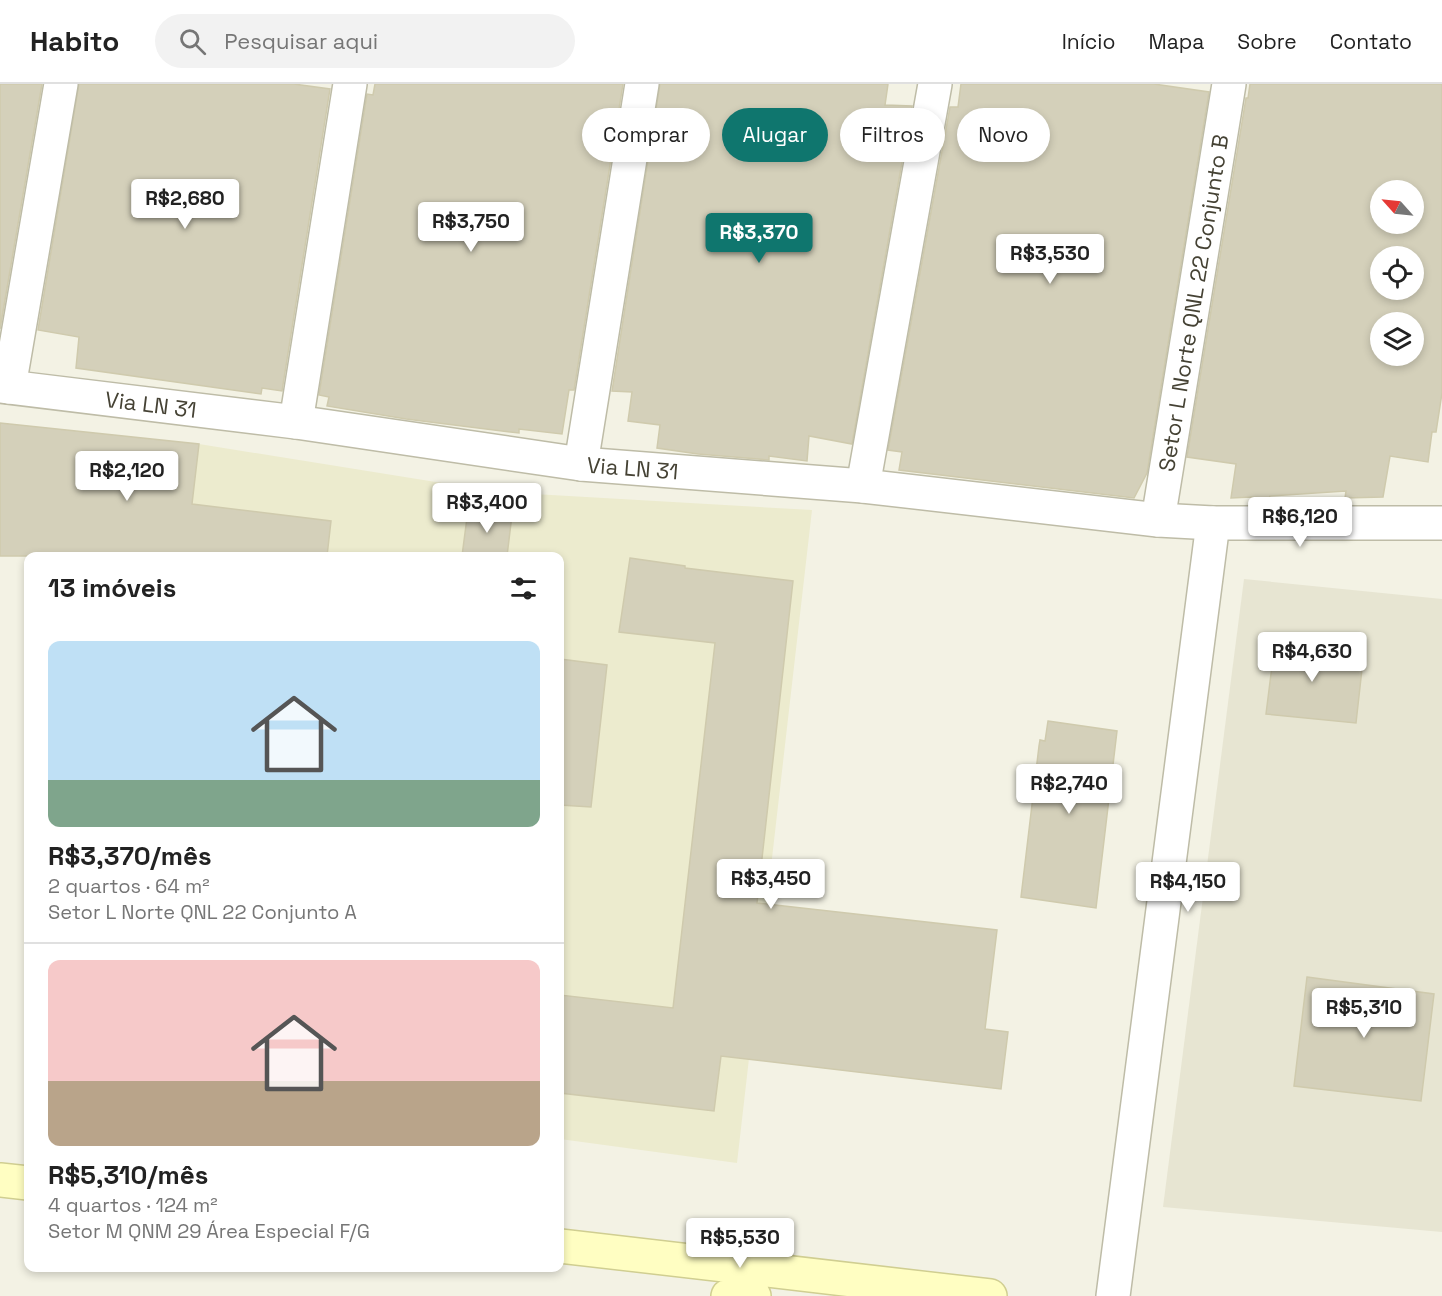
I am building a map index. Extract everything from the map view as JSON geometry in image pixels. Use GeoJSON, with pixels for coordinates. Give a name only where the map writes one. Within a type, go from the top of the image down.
{"type":"FeatureCollection","features":[{"type":"Feature","properties":{"kind":"main road"},"geometry":{"type":"LineString","coordinates":[[0,1180],[24,1183]]}},
{"type":"Feature","properties":{"kind":"main road"},"geometry":{"type":"LineString","coordinates":[[564,1246],[990,1296]]}},
{"type":"Feature","properties":{"kind":"main road"},"geometry":{"type":"LineString","coordinates":[[728,1296],[737,1294],[754,1296]]}},
{"type":"Feature","properties":{"kind":"street"},"geometry":{"type":"LineString","coordinates":[[5,387],[61,84]]}},
{"type":"Feature","properties":{"kind":"street"},"geometry":{"type":"LineString","coordinates":[[296,422],[350,84]]}},
{"type":"Feature","properties":{"kind":"street"},"geometry":{"type":"LineString","coordinates":[[581,464],[642,84]]}},
{"type":"Feature","properties":{"kind":"street"},"geometry":{"type":"LineString","coordinates":[[863,486],[935,84]]}},
{"type":"Feature","properties":{"kind":"street","name":"Setor L Norte QNL 22 Conjunto B"},"geometry":{"type":"LineString","coordinates":[[1158,520],[1229,84]]}},
{"type":"Feature","properties":{"kind":"street","name":"Via LN 31"},"geometry":{"type":"LineString","coordinates":[[5,387],[296,422],[581,464],[863,486],[1158,520],[1213,523],[1442,523]]}},
{"type":"Feature","properties":{"kind":"street"},"geometry":{"type":"LineString","coordinates":[[1113,1296],[1213,523]]}},
{"type":"Feature","properties":{"kind":"shaded area"},"geometry":{"type":"Polygon","coordinates":[[[199,444],[498,492],[812,510],[737,1163],[564,1140],[564,552],[186,552],[199,444]]]}},
{"type":"Feature","properties":{"kind":"shaded area"},"geometry":{"type":"Polygon","coordinates":[[[1244,579],[1442,599],[1442,1232],[1163,1207],[1244,579]]]}},
{"type":"Feature","properties":{"kind":"building"},"geometry":{"type":"Polygon","coordinates":[[[0,84],[42,84],[0,329],[0,84]]]}},
{"type":"Feature","properties":{"kind":"building"},"geometry":{"type":"Polygon","coordinates":[[[79,84],[294,84],[330,89],[282,391],[262,388],[261,394],[76,368],[79,337],[38,330],[79,84]]]}},
{"type":"Feature","properties":{"kind":"building"},"geometry":{"type":"Polygon","coordinates":[[[375,84],[623,84],[619,108],[582,108],[582,162],[611,162],[574,390],[569,390],[562,434],[519,429],[519,433],[406,419],[327,406],[329,397],[319,395],[367,94],[373,95],[375,84]]]}},
{"type":"Feature","properties":{"kind":"building"},"geometry":{"type":"Polygon","coordinates":[[[660,84],[888,84],[885,105],[912,106],[912,108],[840,108],[840,162],[902,162],[852,444],[809,436],[807,461],[769,456],[769,460],[698,454],[657,448],[660,425],[628,421],[632,392],[612,391],[648,162],[710,162],[710,108],[656,108],[660,84]]]}},
{"type":"Feature","properties":{"kind":"building"},"geometry":{"type":"Polygon","coordinates":[[[961,84],[1154,84],[1209,92],[1147,473],[1134,498],[899,470],[902,452],[888,450],[940,162],[945,162],[945,135],[950,107],[958,107],[961,84]]]}},
{"type":"Feature","properties":{"kind":"building"},"geometry":{"type":"Polygon","coordinates":[[[1250,84],[1442,84],[1442,393],[1436,432],[1432,432],[1428,462],[1390,456],[1383,497],[1345,498],[1346,491],[1270,496],[1269,499],[1231,498],[1236,464],[1187,457],[1246,98],[1248,98],[1250,84]]]}},
{"type":"Feature","properties":{"kind":"building"},"geometry":{"type":"Polygon","coordinates":[[[0,423],[199,444],[192,504],[331,521],[327,552],[24,552],[24,556],[0,556],[0,423]]]}},
{"type":"Feature","properties":{"kind":"building"},"geometry":{"type":"Polygon","coordinates":[[[468,510],[512,515],[507,552],[463,552],[468,510]]]}},
{"type":"Feature","properties":{"kind":"building"},"geometry":{"type":"Polygon","coordinates":[[[630,558],[685,566],[685,568],[793,581],[757,903],[997,930],[985,1029],[1008,1032],[1001,1089],[721,1056],[714,1111],[564,1093],[564,995],[673,1008],[715,643],[619,632],[630,558]]]}},
{"type":"Feature","properties":{"kind":"building"},"geometry":{"type":"Polygon","coordinates":[[[1296,634],[1331,638],[1327,664],[1362,669],[1356,723],[1266,714],[1275,642],[1294,645],[1296,634]]]}},
{"type":"Feature","properties":{"kind":"building"},"geometry":{"type":"Polygon","coordinates":[[[564,660],[607,665],[591,807],[564,805],[564,660]]]}},
{"type":"Feature","properties":{"kind":"building"},"geometry":{"type":"Polygon","coordinates":[[[1048,721],[1117,731],[1096,908],[1021,897],[1039,746],[1040,740],[1045,741],[1048,721]]]}},
{"type":"Feature","properties":{"kind":"building"},"geometry":{"type":"Polygon","coordinates":[[[1307,977],[1434,994],[1421,1101],[1294,1086],[1307,977]]]}}]}
